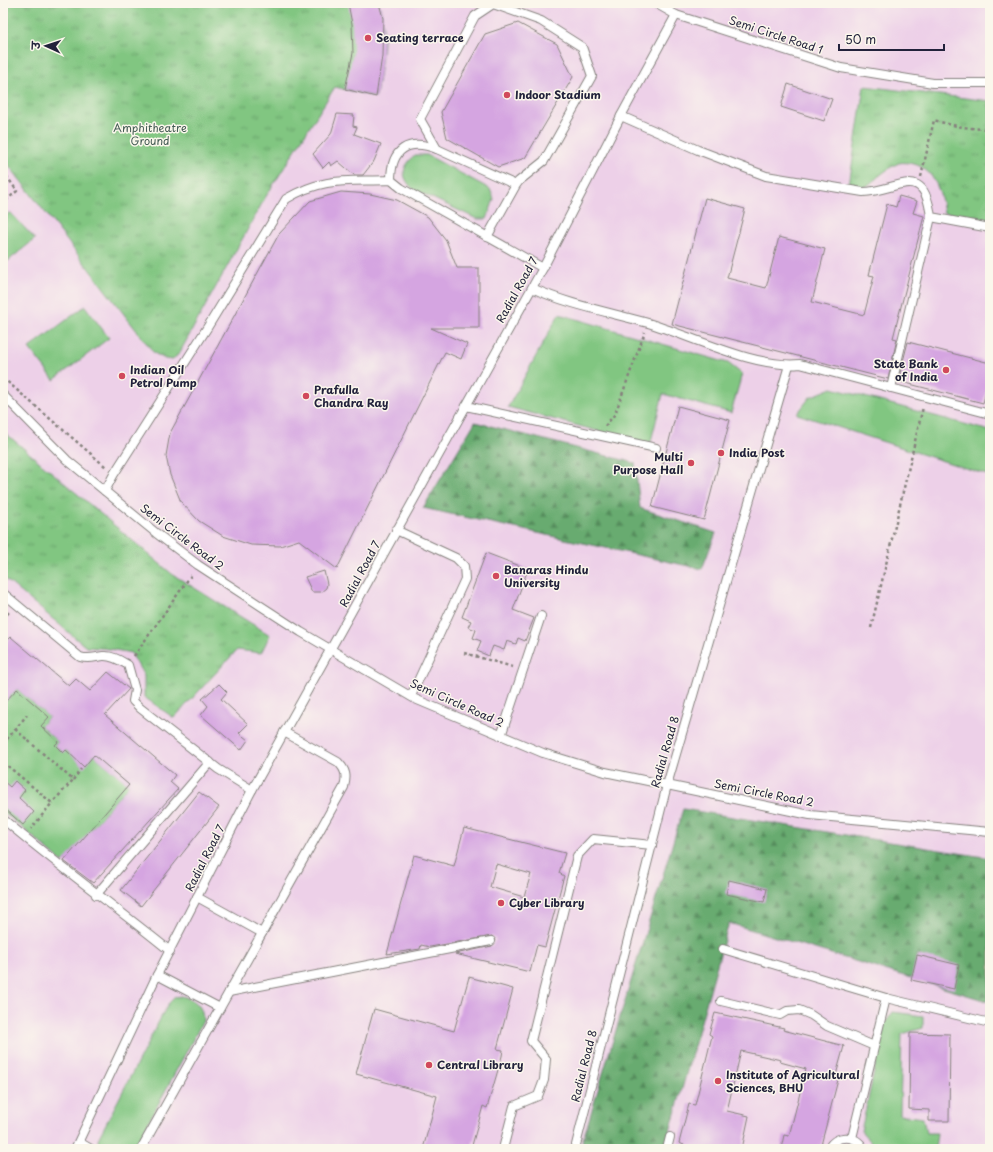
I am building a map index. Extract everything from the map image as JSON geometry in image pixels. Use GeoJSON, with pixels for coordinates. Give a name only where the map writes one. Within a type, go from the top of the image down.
{"type":"FeatureCollection","features":[{"type":"Feature","properties":{"kind":"lane"},"geometry":{"type":"LineString","coordinates":[[437,149],[420,119],[482,3]]}},
{"type":"Feature","properties":{"kind":"lane"},"geometry":{"type":"LineString","coordinates":[[475,16],[493,4],[541,21],[582,47],[592,76],[544,161],[519,181],[487,237]]}},
{"type":"Feature","properties":{"kind":"lane","name":"Semi Circle Road 1"},"geometry":{"type":"LineString","coordinates":[[659,4],[676,15],[841,68],[934,84],[990,83]]}},
{"type":"Feature","properties":{"kind":"lane","name":"Radial Road 7"},"geometry":{"type":"LineString","coordinates":[[77,1146],[156,975],[170,951],[252,790],[332,650],[396,530],[543,268],[621,116],[676,15]]}},
{"type":"Feature","properties":{"kind":"lane"},"geometry":{"type":"LineString","coordinates":[[621,116],[698,150],[766,176],[863,192],[876,192],[899,183],[916,184],[924,190],[929,200],[931,217],[891,388]]}},
{"type":"Feature","properties":{"kind":"lane"},"geometry":{"type":"LineString","coordinates":[[391,180],[391,166],[400,150],[412,144],[426,145],[437,149],[516,185]]}},
{"type":"Feature","properties":{"kind":"lane"},"geometry":{"type":"LineString","coordinates":[[105,491],[114,474],[207,328],[286,198],[303,189],[324,182],[347,180],[391,180],[401,188],[543,268]]}},
{"type":"Feature","properties":{"kind":"lane"},"geometry":{"type":"LineString","coordinates":[[931,217],[990,228]]}},
{"type":"Feature","properties":{"kind":"lane"},"geometry":{"type":"LineString","coordinates":[[532,288],[554,298],[649,324],[759,361],[789,365],[800,364],[990,414]]}},
{"type":"Feature","properties":{"kind":"lane","name":"Radial Road 8"},"geometry":{"type":"LineString","coordinates":[[575,1149],[667,785],[789,365]]}},
{"type":"Feature","properties":{"kind":"lane","name":"Semi Circle Road 2"},"geometry":{"type":"LineString","coordinates":[[3,395],[67,460],[198,565],[332,650],[411,696],[501,736],[543,753],[605,772],[810,815],[990,832]]}},
{"type":"Feature","properties":{"kind":"lane"},"geometry":{"type":"LineString","coordinates":[[466,406],[656,448]]}},
{"type":"Feature","properties":{"kind":"lane"},"geometry":{"type":"LineString","coordinates":[[396,530],[456,558],[464,566],[465,579],[411,696]]}},
{"type":"Feature","properties":{"kind":"lane"},"geometry":{"type":"LineString","coordinates":[[3,593],[80,657],[89,660],[104,656],[118,659],[128,665],[135,690],[133,701],[210,762],[252,790]]}},
{"type":"Feature","properties":{"kind":"lane"},"geometry":{"type":"LineString","coordinates":[[501,736],[541,616]]}},
{"type":"Feature","properties":{"kind":"lane"},"geometry":{"type":"LineString","coordinates":[[141,1149],[344,787],[346,776],[344,768],[338,762],[284,732]]}},
{"type":"Feature","properties":{"kind":"lane"},"geometry":{"type":"LineString","coordinates":[[96,895],[210,762]]}},
{"type":"Feature","properties":{"kind":"lane"},"geometry":{"type":"LineString","coordinates":[[3,819],[96,895],[121,910],[170,951]]}},
{"type":"Feature","properties":{"kind":"lane"},"geometry":{"type":"LineString","coordinates":[[503,1149],[514,1106],[538,1096],[544,1080],[546,1059],[531,1041],[577,856],[593,838],[652,845]]}},
{"type":"Feature","properties":{"kind":"lane"},"geometry":{"type":"LineString","coordinates":[[197,897],[262,933]]}},
{"type":"Feature","properties":{"kind":"lane"},"geometry":{"type":"LineString","coordinates":[[229,992],[491,941]]}},
{"type":"Feature","properties":{"kind":"lane"},"geometry":{"type":"LineString","coordinates":[[723,949],[886,998],[990,1023]]}},
{"type":"Feature","properties":{"kind":"lane"},"geometry":{"type":"LineString","coordinates":[[156,975],[220,1008]]}},
{"type":"Feature","properties":{"kind":"lane"},"geometry":{"type":"LineString","coordinates":[[852,1138],[886,998]]}},
{"type":"Feature","properties":{"kind":"lane"},"geometry":{"type":"LineString","coordinates":[[721,1001],[780,1015],[787,1011],[799,1010],[811,1015],[827,1026],[874,1046]]}},
{"type":"Feature","properties":{"kind":"lane"},"geometry":{"type":"LineString","coordinates":[[667,1149],[670,1137]]}},
{"type":"Feature","properties":{"kind":"lane"},"geometry":{"type":"LineString","coordinates":[[828,1149],[835,1140],[842,1137],[852,1138],[862,1144],[864,1149]]}},
{"type":"Feature","properties":{"kind":"lane"},"geometry":{"type":"LineString","coordinates":[[77,1146],[91,1149]]}},
{"type":"Feature","properties":{"kind":"path"},"geometry":{"type":"LineString","coordinates":[[919,186],[934,120],[974,129],[990,129]]}},
{"type":"Feature","properties":{"kind":"path"},"geometry":{"type":"LineString","coordinates":[[3,171],[17,191],[3,203]]}},
{"type":"Feature","properties":{"kind":"path"},"geometry":{"type":"LineString","coordinates":[[598,436],[615,414],[649,324]]}},
{"type":"Feature","properties":{"kind":"path"},"geometry":{"type":"LineString","coordinates":[[3,378],[114,474]]}},
{"type":"Feature","properties":{"kind":"path"},"geometry":{"type":"LineString","coordinates":[[871,628],[925,397]]}},
{"type":"Feature","properties":{"kind":"path"},"geometry":{"type":"LineString","coordinates":[[128,665],[198,565]]}},
{"type":"Feature","properties":{"kind":"path"},"geometry":{"type":"LineString","coordinates":[[464,653],[523,670]]}},
{"type":"Feature","properties":{"kind":"path"},"geometry":{"type":"LineString","coordinates":[[3,744],[27,715]]}},
{"type":"Feature","properties":{"kind":"path"},"geometry":{"type":"LineString","coordinates":[[15,729],[73,780]]}},
{"type":"Feature","properties":{"kind":"path"},"geometry":{"type":"LineString","coordinates":[[3,762],[52,803]]}},
{"type":"Feature","properties":{"kind":"path"},"geometry":{"type":"LineString","coordinates":[[24,837],[81,769]]}},
{"type":"Feature","properties":{"kind":"shaded area","name":"Banaras Hindu University"},"geometry":{"type":"Polygon","coordinates":[[[3,3],[990,3],[990,1149],[3,1149],[3,3]]]}},
{"type":"Feature","properties":{"kind":"green space","name":"Amphitheatre Ground"},"geometry":{"type":"Polygon","coordinates":[[[3,3],[379,3],[382,14],[383,38],[376,97],[335,87],[265,198],[180,352],[173,360],[165,359],[154,353],[3,158],[3,3]]]}},
{"type":"Feature","properties":{"kind":"green space"},"geometry":{"type":"Polygon","coordinates":[[[864,86],[990,101],[990,220],[944,213],[936,183],[927,171],[914,164],[899,163],[866,187],[849,185],[864,86]]]}},
{"type":"Feature","properties":{"kind":"green space"},"geometry":{"type":"Polygon","coordinates":[[[415,155],[427,155],[490,189],[494,199],[487,219],[477,219],[413,189],[406,180],[404,172],[407,164],[415,155]]]}},
{"type":"Feature","properties":{"kind":"green space"},"geometry":{"type":"Polygon","coordinates":[[[10,212],[35,239],[3,265],[3,218],[10,212]]]}},
{"type":"Feature","properties":{"kind":"green space"},"geometry":{"type":"Polygon","coordinates":[[[85,306],[109,338],[54,380],[29,348],[85,306]]]}},
{"type":"Feature","properties":{"kind":"green space"},"geometry":{"type":"Polygon","coordinates":[[[559,314],[728,363],[742,374],[731,413],[663,394],[650,445],[508,407],[559,314]]]}},
{"type":"Feature","properties":{"kind":"green space"},"geometry":{"type":"Polygon","coordinates":[[[832,388],[990,431],[990,476],[797,414],[810,397],[832,388]]]}},
{"type":"Feature","properties":{"kind":"green space"},"geometry":{"type":"Polygon","coordinates":[[[475,422],[635,463],[640,508],[716,533],[702,569],[423,508],[475,422]]]}},
{"type":"Feature","properties":{"kind":"green space"},"geometry":{"type":"Polygon","coordinates":[[[3,431],[172,574],[270,635],[261,653],[237,650],[174,718],[144,697],[144,676],[131,653],[86,647],[3,577],[3,431]]]}},
{"type":"Feature","properties":{"kind":"green space"},"geometry":{"type":"Polygon","coordinates":[[[17,689],[49,717],[41,726],[58,742],[55,745],[63,753],[66,750],[84,766],[94,755],[129,785],[63,863],[3,811],[3,704],[17,689]]]}},
{"type":"Feature","properties":{"kind":"green space"},"geometry":{"type":"Polygon","coordinates":[[[683,809],[990,858],[990,1002],[729,923],[665,1149],[580,1149],[683,809]]]}},
{"type":"Feature","properties":{"kind":"green space"},"geometry":{"type":"Polygon","coordinates":[[[182,996],[191,999],[198,1004],[202,1011],[203,1021],[134,1149],[99,1149],[98,1139],[168,1004],[175,997],[182,996]]]}},
{"type":"Feature","properties":{"kind":"green space"},"geometry":{"type":"Polygon","coordinates":[[[893,1012],[923,1016],[923,1028],[902,1034],[900,1115],[923,1118],[926,1133],[937,1133],[935,1149],[872,1149],[870,1141],[861,1131],[885,1023],[893,1012]]]}},
{"type":"Feature","properties":{"kind":"building","name":"Seating terrace"},"geometry":{"type":"Polygon","coordinates":[[[348,3],[379,3],[383,18],[382,56],[376,97],[345,89],[353,53],[352,24],[348,3]]]}},
{"type":"Feature","properties":{"kind":"building","name":"Indoor Stadium"},"geometry":{"type":"Polygon","coordinates":[[[518,23],[557,44],[573,77],[525,158],[498,167],[447,138],[441,112],[485,34],[518,23]]]}},
{"type":"Feature","properties":{"kind":"building"},"geometry":{"type":"Polygon","coordinates":[[[788,84],[832,99],[824,121],[781,107],[788,84]]]}},
{"type":"Feature","properties":{"kind":"building"},"geometry":{"type":"Polygon","coordinates":[[[337,114],[354,115],[353,126],[357,127],[354,134],[381,144],[374,161],[363,175],[354,175],[338,161],[331,166],[329,162],[323,168],[313,154],[331,134],[337,114]]]}},
{"type":"Feature","properties":{"kind":"building","name":"Prafulla Chandra Ray"},"geometry":{"type":"Polygon","coordinates":[[[341,192],[370,194],[397,200],[428,217],[446,240],[457,268],[479,268],[479,328],[431,328],[467,344],[461,359],[445,352],[337,569],[299,540],[280,546],[251,545],[223,536],[199,521],[181,502],[170,475],[166,456],[170,433],[279,234],[310,201],[341,192]]]}},
{"type":"Feature","properties":{"kind":"building"},"geometry":{"type":"Polygon","coordinates":[[[899,196],[917,201],[913,213],[924,216],[893,338],[897,339],[888,379],[672,324],[705,198],[745,209],[727,278],[766,288],[779,237],[825,249],[812,302],[864,315],[874,276],[869,275],[887,204],[896,207],[899,196]]]}},
{"type":"Feature","properties":{"kind":"building","name":"State Bank of India"},"geometry":{"type":"Polygon","coordinates":[[[908,342],[990,363],[990,377],[983,403],[898,381],[908,342]]]}},
{"type":"Feature","properties":{"kind":"building","name":"Multi Purpose Hall"},"geometry":{"type":"Polygon","coordinates":[[[678,406],[730,420],[704,520],[652,507],[678,406]]]}},
{"type":"Feature","properties":{"kind":"building"},"geometry":{"type":"Polygon","coordinates":[[[486,553],[528,569],[513,610],[534,618],[525,641],[518,638],[516,644],[507,641],[504,650],[493,646],[489,656],[477,651],[481,641],[473,638],[476,630],[468,627],[471,621],[462,617],[486,553]]]}},
{"type":"Feature","properties":{"kind":"building"},"geometry":{"type":"Polygon","coordinates":[[[324,571],[327,584],[326,588],[321,592],[312,592],[305,577],[324,571]]]}},
{"type":"Feature","properties":{"kind":"building"},"geometry":{"type":"Polygon","coordinates":[[[11,637],[69,686],[76,679],[90,691],[108,672],[129,689],[105,715],[175,775],[170,782],[178,789],[93,883],[64,861],[129,785],[94,755],[84,767],[66,750],[63,753],[55,745],[58,742],[41,726],[49,717],[17,689],[3,704],[3,645],[11,637]]]}},
{"type":"Feature","properties":{"kind":"building"},"geometry":{"type":"Polygon","coordinates":[[[219,684],[227,692],[221,699],[248,724],[239,733],[248,740],[241,750],[201,715],[208,706],[202,699],[219,684]]]}},
{"type":"Feature","properties":{"kind":"building"},"geometry":{"type":"Polygon","coordinates":[[[3,781],[10,787],[15,781],[25,790],[19,798],[34,812],[23,825],[3,807],[3,781]]]}},
{"type":"Feature","properties":{"kind":"building"},"geometry":{"type":"Polygon","coordinates":[[[199,792],[219,807],[141,906],[121,890],[199,792]]]}},
{"type":"Feature","properties":{"kind":"building","name":"Cyber Library"},"geometry":{"type":"Polygon","coordinates":[[[464,828],[565,853],[559,873],[564,876],[545,947],[537,945],[530,972],[455,954],[492,946],[496,940],[492,936],[430,947],[421,945],[420,949],[387,954],[414,855],[454,866],[464,828]],[[496,864],[490,887],[524,897],[531,874],[496,864]]]}},
{"type":"Feature","properties":{"kind":"building"},"geometry":{"type":"Polygon","coordinates":[[[729,880],[767,889],[764,902],[726,894],[729,880]]]}},
{"type":"Feature","properties":{"kind":"building"},"geometry":{"type":"Polygon","coordinates":[[[917,955],[959,965],[954,989],[911,980],[917,955]]]}},
{"type":"Feature","properties":{"kind":"building","name":"Central Library"},"geometry":{"type":"Polygon","coordinates":[[[469,977],[513,989],[497,1049],[503,1050],[502,1056],[487,1108],[483,1106],[471,1149],[423,1149],[437,1096],[356,1074],[374,1009],[454,1031],[469,977]]]}},
{"type":"Feature","properties":{"kind":"building"},"geometry":{"type":"Polygon","coordinates":[[[715,1013],[784,1028],[783,1030],[844,1046],[836,1075],[839,1076],[820,1149],[781,1149],[784,1135],[789,1136],[806,1069],[780,1062],[781,1060],[741,1051],[727,1111],[749,1116],[742,1149],[683,1149],[684,1145],[679,1143],[689,1104],[695,1105],[712,1036],[709,1034],[715,1013]]]}},
{"type":"Feature","properties":{"kind":"building"},"geometry":{"type":"Polygon","coordinates":[[[910,1033],[950,1034],[949,1121],[929,1121],[929,1110],[909,1109],[910,1033]]]}},
{"type":"Feature","properties":{"kind":"place","name":"Seating terrace"},"geometry":{"type":"Point","coordinates":[368,38]}},
{"type":"Feature","properties":{"kind":"place","name":"Indoor Stadium"},"geometry":{"type":"Point","coordinates":[507,95]}},
{"type":"Feature","properties":{"kind":"place","name":"State Bank of India"},"geometry":{"type":"Point","coordinates":[946,370]}},
{"type":"Feature","properties":{"kind":"place","name":"Indian Oil Petrol Pump"},"geometry":{"type":"Point","coordinates":[122,376]}},
{"type":"Feature","properties":{"kind":"place","name":"Prafulla Chandra Ray"},"geometry":{"type":"Point","coordinates":[306,396]}},
{"type":"Feature","properties":{"kind":"place","name":"India Post"},"geometry":{"type":"Point","coordinates":[721,453]}},
{"type":"Feature","properties":{"kind":"place","name":"Multi Purpose Hall"},"geometry":{"type":"Point","coordinates":[691,463]}},
{"type":"Feature","properties":{"kind":"place","name":"Banaras Hindu University"},"geometry":{"type":"Point","coordinates":[496,576]}},
{"type":"Feature","properties":{"kind":"place","name":"Cyber Library"},"geometry":{"type":"Point","coordinates":[501,903]}},
{"type":"Feature","properties":{"kind":"place","name":"Central Library"},"geometry":{"type":"Point","coordinates":[429,1065]}},
{"type":"Feature","properties":{"kind":"place","name":"Institute of Agricultural Sciences, BHU"},"geometry":{"type":"Point","coordinates":[718,1081]}}]}
